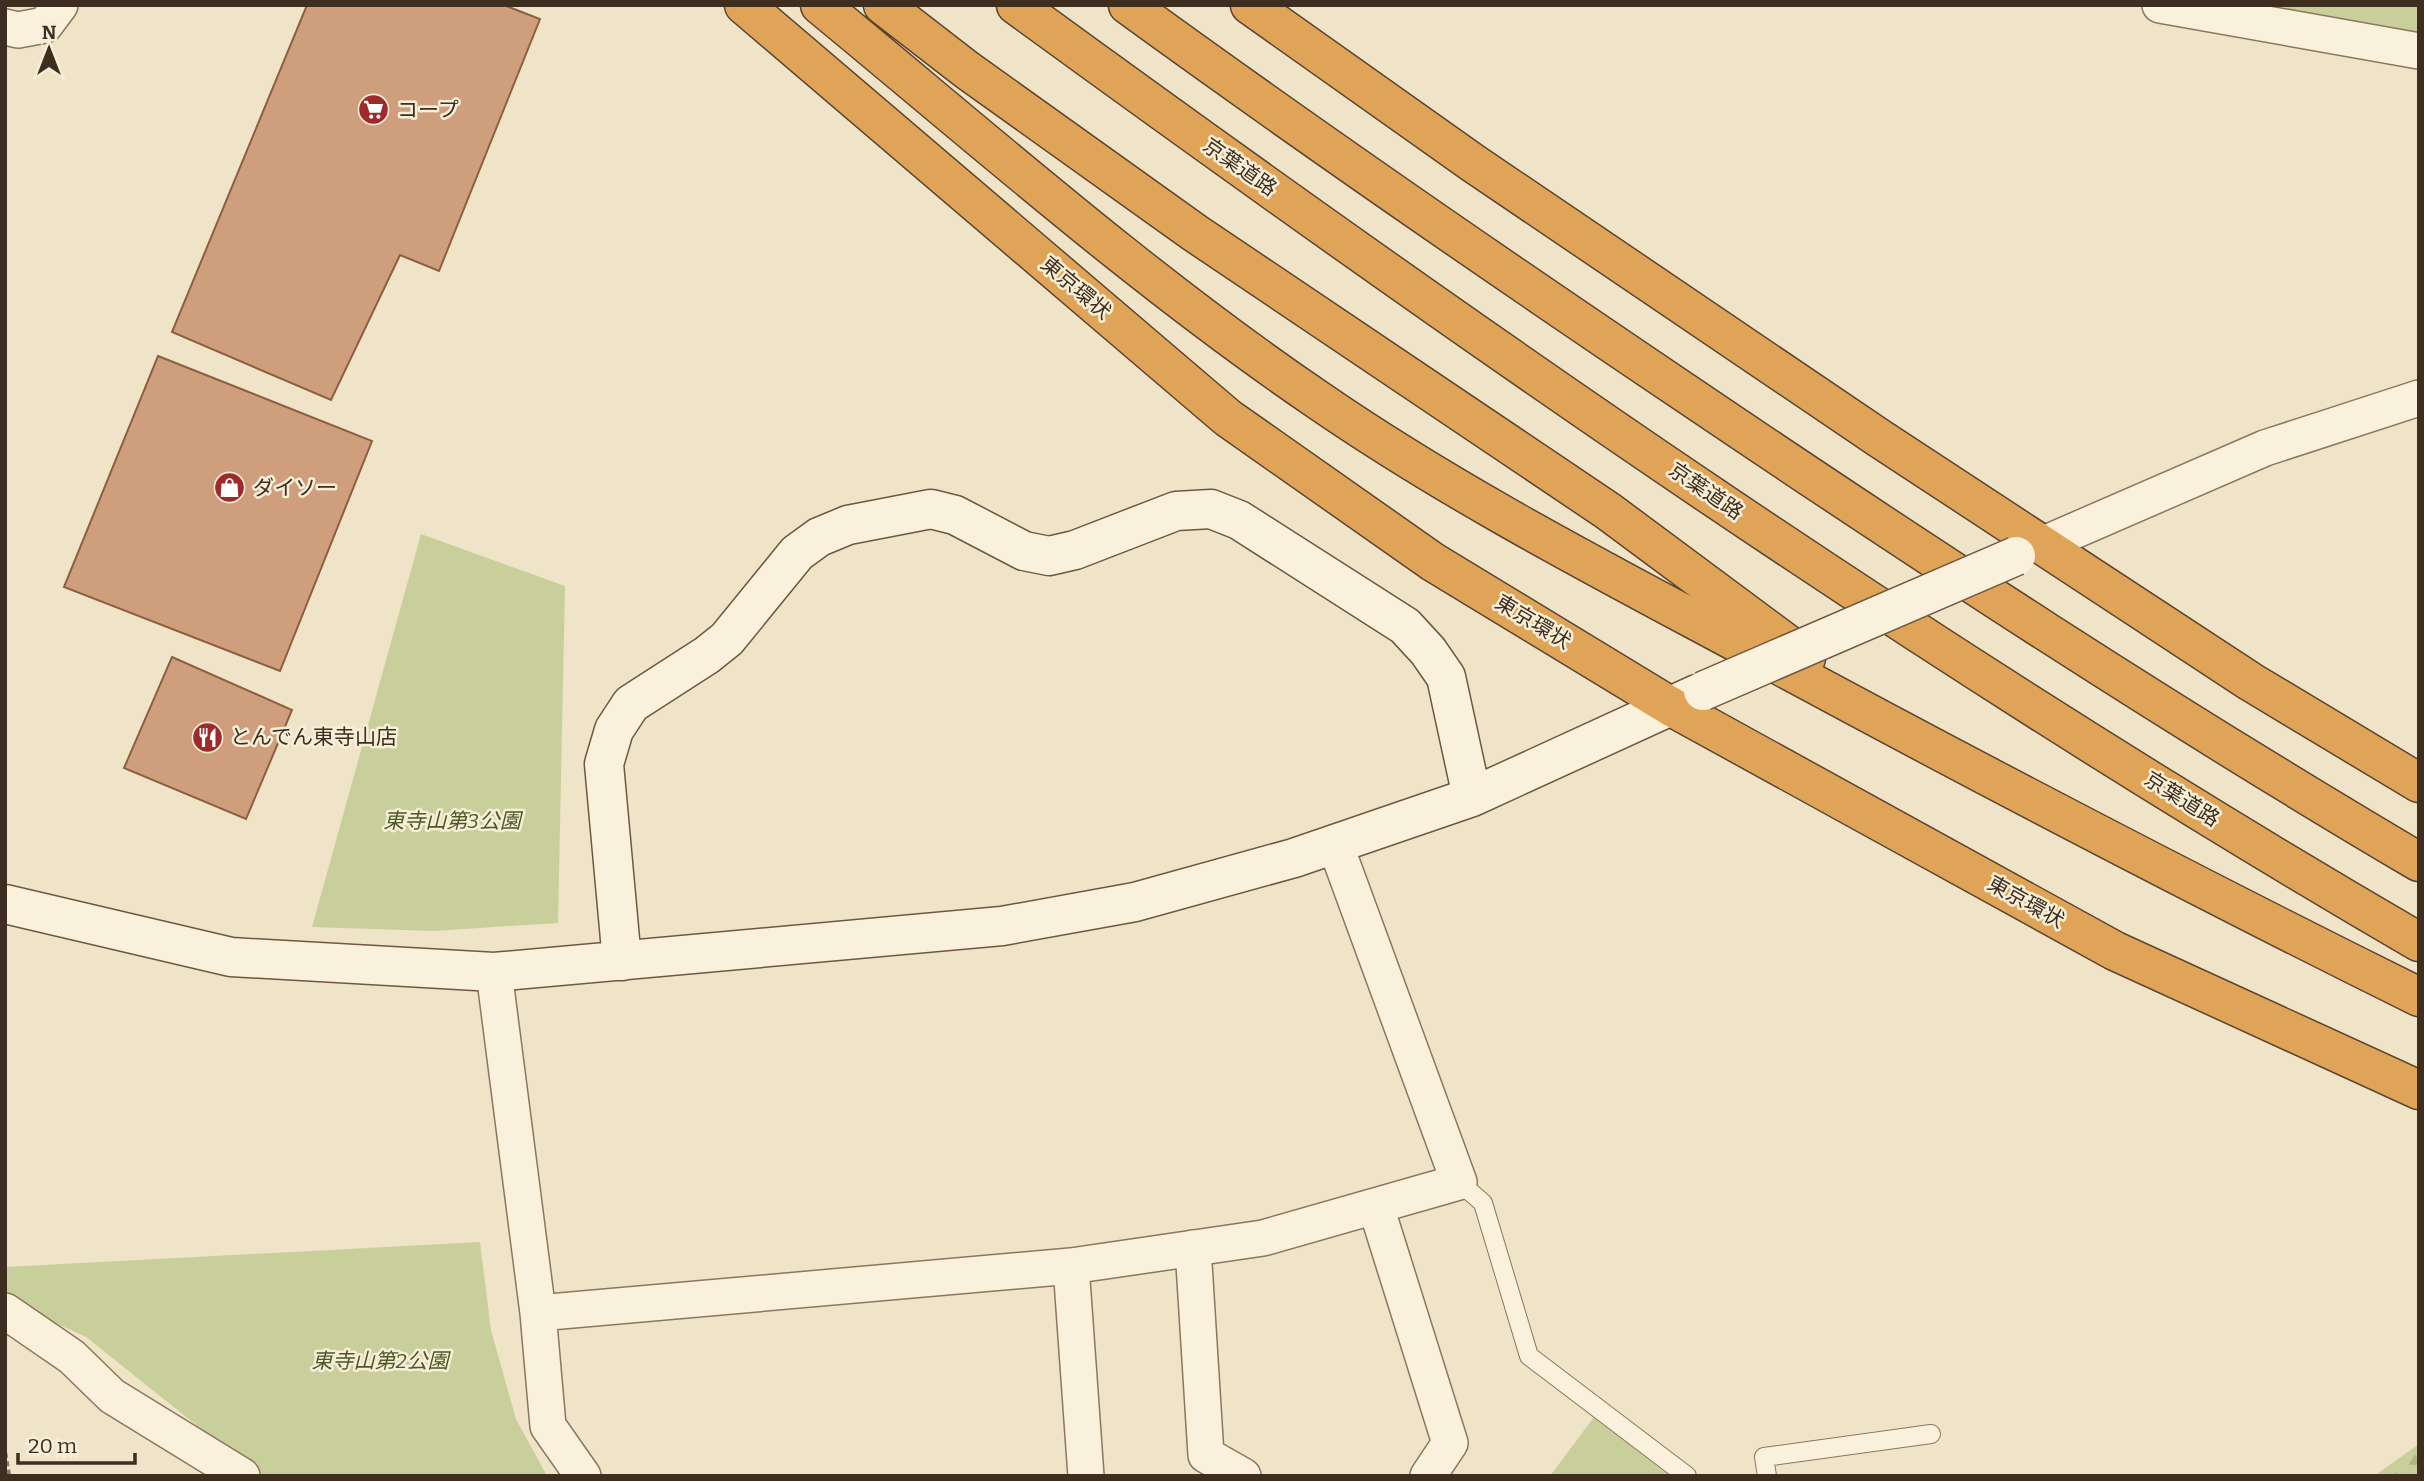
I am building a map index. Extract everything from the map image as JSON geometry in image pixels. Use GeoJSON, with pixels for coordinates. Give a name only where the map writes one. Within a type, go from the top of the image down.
{"type":"FeatureCollection","features":[{"type":"Feature","properties":{"kind":"highway","name":"東京環状"},"geometry":{"type":"LineString","coordinates":[[744,5],[1228,418],[1433,562],[1687,699],[2115,951],[2419,1090]]}},
{"type":"Feature","properties":{"kind":"highway"},"geometry":{"type":"LineString","coordinates":[[820,5],[1166,289],[1317,399],[1421,467],[1555,544],[1918,740],[2301,939],[2419,997]]}},
{"type":"Feature","properties":{"kind":"highway"},"geometry":{"type":"LineString","coordinates":[[883,5],[967,69],[1195,233],[1608,511],[1918,740]]}},
{"type":"Feature","properties":{"kind":"highway","name":"京葉道路"},"geometry":{"type":"LineString","coordinates":[[1016,5],[1199,139],[1716,499],[1976,671],[2293,868],[2419,942]]}},
{"type":"Feature","properties":{"kind":"highway"},"geometry":{"type":"LineString","coordinates":[[1128,5],[1498,266],[1806,474],[2032,624],[2419,862]]}},
{"type":"Feature","properties":{"kind":"highway"},"geometry":{"type":"LineString","coordinates":[[1250,5],[1473,163],[1867,430],[2030,550],[2419,783]]}},
{"type":"Feature","properties":{"kind":"street"},"geometry":{"type":"LineString","coordinates":[[5,27],[18,30],[45,25],[60,5]]}},
{"type":"Feature","properties":{"kind":"street"},"geometry":{"type":"LineString","coordinates":[[2160,5],[2419,51]]}},
{"type":"Feature","properties":{"kind":"street"},"geometry":{"type":"LineString","coordinates":[[5,904],[231,957],[494,972],[1002,926],[1135,902],[1294,858],[1472,797],[1687,699],[2265,448],[2419,398]]}},
{"type":"Feature","properties":{"kind":"street"},"geometry":{"type":"LineString","coordinates":[[622,961],[604,764],[614,730],[631,704],[727,639],[797,553],[820,537],[848,525],[931,509],[956,515],[1024,551],[1049,556],[1075,550],[1176,511],[1211,509],[1230,516],[1405,626],[1427,651],[1446,677],[1472,797]]}},
{"type":"Feature","properties":{"kind":"street"},"geometry":{"type":"LineString","coordinates":[[538,1313],[1071,1266],[1263,1238],[1460,1182],[1335,844]]}},
{"type":"Feature","properties":{"kind":"street"},"geometry":{"type":"LineString","coordinates":[[494,972],[538,1313],[548,1426],[583,1476]]}},
{"type":"Feature","properties":{"kind":"street"},"geometry":{"type":"LineString","coordinates":[[1376,1207],[1450,1443],[1428,1476]]}},
{"type":"Feature","properties":{"kind":"street"},"geometry":{"type":"LineString","coordinates":[[1193,1248],[1206,1455],[1242,1476]]}},
{"type":"Feature","properties":{"kind":"street"},"geometry":{"type":"LineString","coordinates":[[1071,1266],[1086,1476]]}},
{"type":"Feature","properties":{"kind":"street"},"geometry":{"type":"LineString","coordinates":[[5,1311],[72,1357],[111,1396],[242,1476]]}},
{"type":"Feature","properties":{"kind":"lane"},"geometry":{"type":"LineString","coordinates":[[1460,1182],[1483,1203],[1529,1356],[1687,1476]]}},
{"type":"Feature","properties":{"kind":"lane"},"geometry":{"type":"LineString","coordinates":[[1767,1476],[1764,1457],[1931,1434]]}},
{"type":"Feature","properties":{"kind":"path"},"geometry":{"type":"LineString","coordinates":[[5,1453],[9,1476]]}},
{"type":"Feature","properties":{"kind":"green space"},"geometry":{"type":"Polygon","coordinates":[[[2228,5],[2419,5],[2419,39],[2228,5]]]}},
{"type":"Feature","properties":{"kind":"green space","name":"東寺山第3公園"},"geometry":{"type":"Polygon","coordinates":[[[421,534],[565,586],[558,923],[434,931],[312,927],[421,534]]]}},
{"type":"Feature","properties":{"kind":"green space","name":"東寺山第2公園"},"geometry":{"type":"Polygon","coordinates":[[[480,1242],[491,1330],[516,1419],[547,1476],[260,1476],[86,1337],[5,1300],[5,1267],[480,1242]]]}},
{"type":"Feature","properties":{"kind":"green space"},"geometry":{"type":"Polygon","coordinates":[[[1594,1417],[1670,1476],[1550,1476],[1594,1417]]]}},
{"type":"Feature","properties":{"kind":"green space"},"geometry":{"type":"Polygon","coordinates":[[[2419,1444],[2419,1476],[2374,1476],[2419,1444]]]}},
{"type":"Feature","properties":{"kind":"building"},"geometry":{"type":"Polygon","coordinates":[[[307,5],[504,5],[540,19],[439,271],[400,255],[331,400],[172,332],[307,5]]]}},
{"type":"Feature","properties":{"kind":"building"},"geometry":{"type":"Polygon","coordinates":[[[158,356],[372,441],[280,671],[64,587],[158,356]]]}},
{"type":"Feature","properties":{"kind":"building"},"geometry":{"type":"Polygon","coordinates":[[[172,657],[292,710],[246,819],[124,768],[172,657]]]}},
{"type":"Feature","properties":{"kind":"place","name":"コープ"},"geometry":{"type":"Point","coordinates":[374,110]}},
{"type":"Feature","properties":{"kind":"place","name":"ダイソー"},"geometry":{"type":"Point","coordinates":[230,488]}},
{"type":"Feature","properties":{"kind":"place","name":"とんでん東寺山店"},"geometry":{"type":"Point","coordinates":[207,737]}}]}
